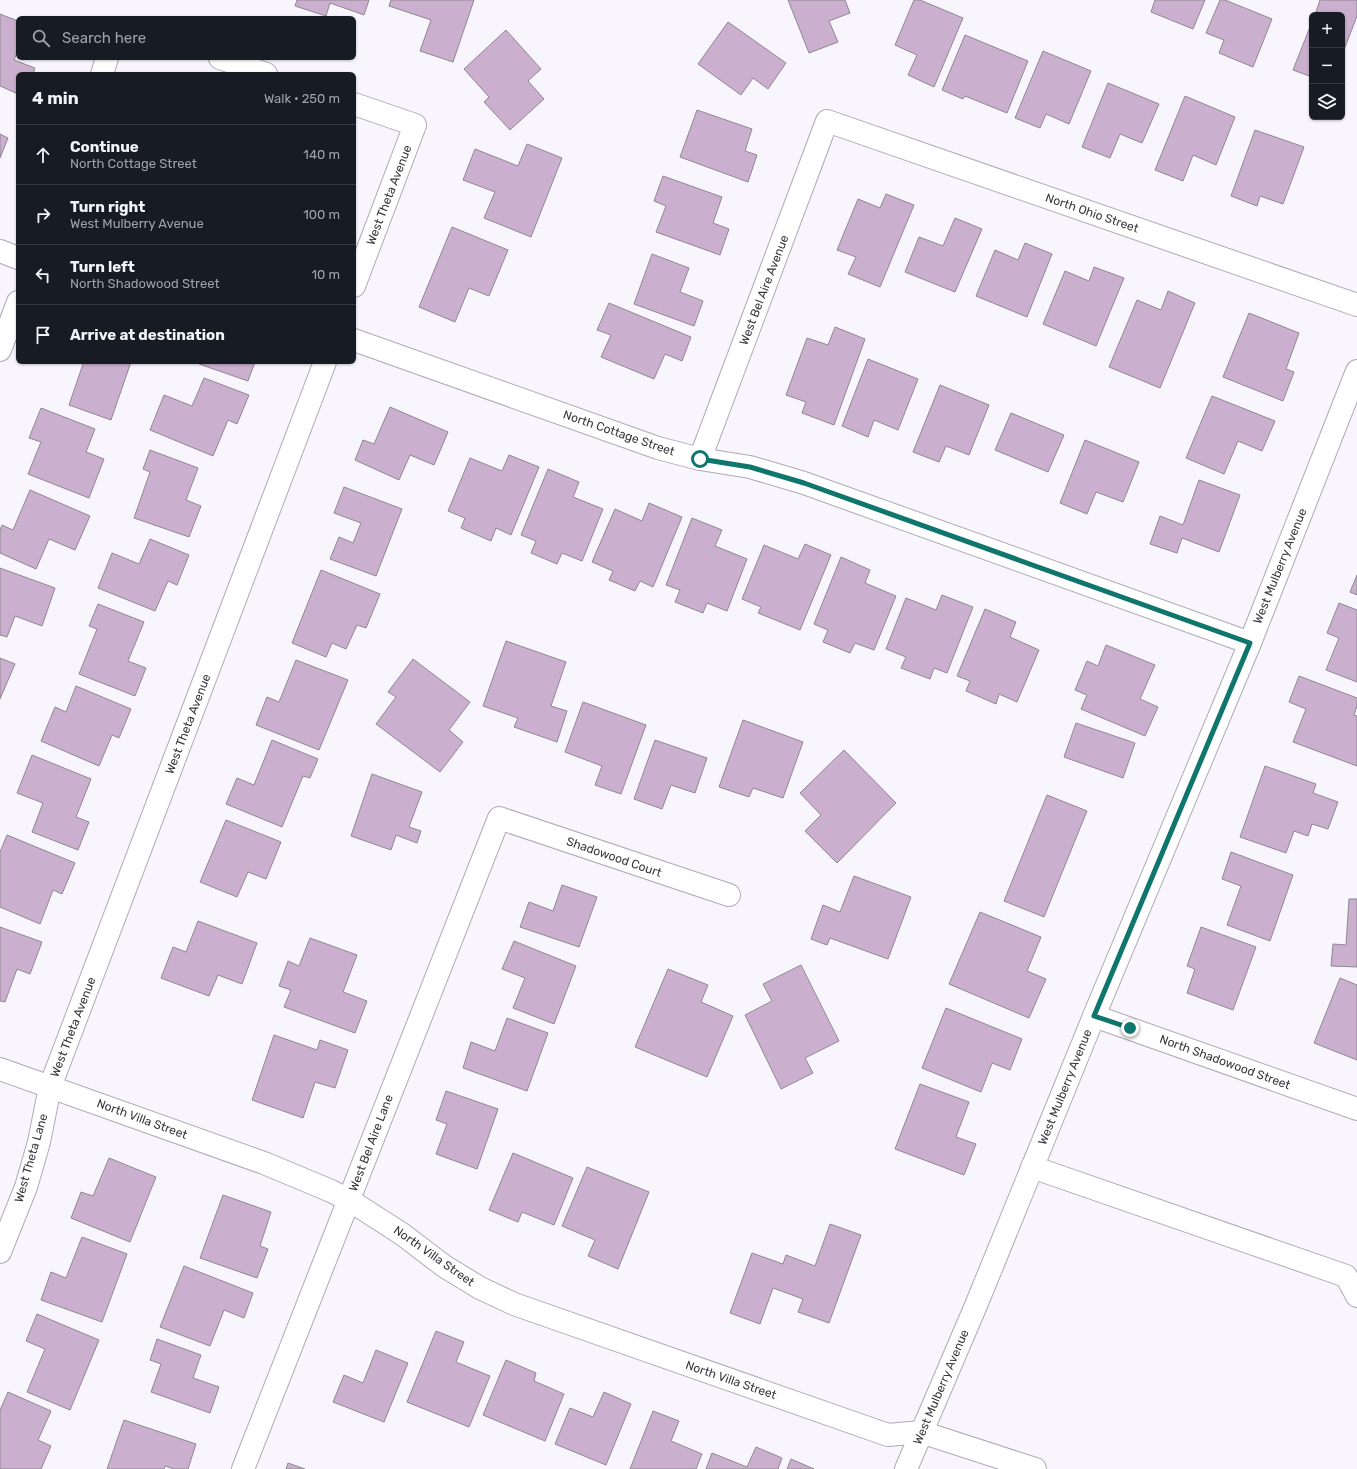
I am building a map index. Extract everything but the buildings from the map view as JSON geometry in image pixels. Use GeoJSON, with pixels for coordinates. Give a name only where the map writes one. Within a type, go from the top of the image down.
{"type":"FeatureCollection","features":[{"type":"Feature","properties":{"kind":"street"},"geometry":{"type":"LineString","coordinates":[[103,72],[106,60]]}},
{"type":"Feature","properties":{"kind":"street"},"geometry":{"type":"LineString","coordinates":[[226,60],[260,72]]}},
{"type":"Feature","properties":{"kind":"street","name":"West Theta Avenue"},"geometry":{"type":"LineString","coordinates":[[356,105],[415,125],[356,281]]}},
{"type":"Feature","properties":{"kind":"street","name":"North Ohio Street"},"geometry":{"type":"LineString","coordinates":[[827,121],[1357,305]]}},
{"type":"Feature","properties":{"kind":"street","name":"West Bel Aire Avenue"},"geometry":{"type":"LineString","coordinates":[[700,459],[827,121]]}},
{"type":"Feature","properties":{"kind":"street"},"geometry":{"type":"LineString","coordinates":[[0,251],[16,257]]}},
{"type":"Feature","properties":{"kind":"street"},"geometry":{"type":"LineString","coordinates":[[0,350],[16,307]]}},
{"type":"Feature","properties":{"kind":"street","name":"North Cottage Street"},"geometry":{"type":"LineString","coordinates":[[356,341],[658,448],[700,459],[750,467],[804,483],[1250,643]]}},
{"type":"Feature","properties":{"kind":"street","name":"West Theta Avenue"},"geometry":{"type":"LineString","coordinates":[[50,1087],[324,364]]}},
{"type":"Feature","properties":{"kind":"street","name":"West Mulberry Avenue"},"geometry":{"type":"LineString","coordinates":[[906,1469],[977,1303],[1094,1016],[1250,643],[1357,371]]}},
{"type":"Feature","properties":{"kind":"street","name":"Shadowood Court"},"geometry":{"type":"LineString","coordinates":[[499,818],[729,895]]}},
{"type":"Feature","properties":{"kind":"street","name":"West Bel Aire Lane"},"geometry":{"type":"LineString","coordinates":[[243,1469],[499,818]]}},
{"type":"Feature","properties":{"kind":"street","name":"North Shadowood Street"},"geometry":{"type":"LineString","coordinates":[[1094,1016],[1357,1109]]}},
{"type":"Feature","properties":{"kind":"street","name":"North Villa Street"},"geometry":{"type":"LineString","coordinates":[[0,1069],[264,1163],[310,1182],[349,1200],[402,1234],[444,1266],[474,1285],[514,1304],[888,1435],[921,1432]]}},
{"type":"Feature","properties":{"kind":"street","name":"West Theta Lane"},"geometry":{"type":"LineString","coordinates":[[0,1252],[26,1187],[50,1087]]}},
{"type":"Feature","properties":{"kind":"street"},"geometry":{"type":"LineString","coordinates":[[1032,1167],[1346,1276],[1357,1296]]}},
{"type":"Feature","properties":{"kind":"street"},"geometry":{"type":"LineString","coordinates":[[921,1432],[1035,1469]]}},
{"type":"Feature","properties":{"kind":"route"},"geometry":{"type":"LineString","coordinates":[[700,459],[750,467],[804,483],[1250,643],[1094,1016],[1130,1028]]}}]}
